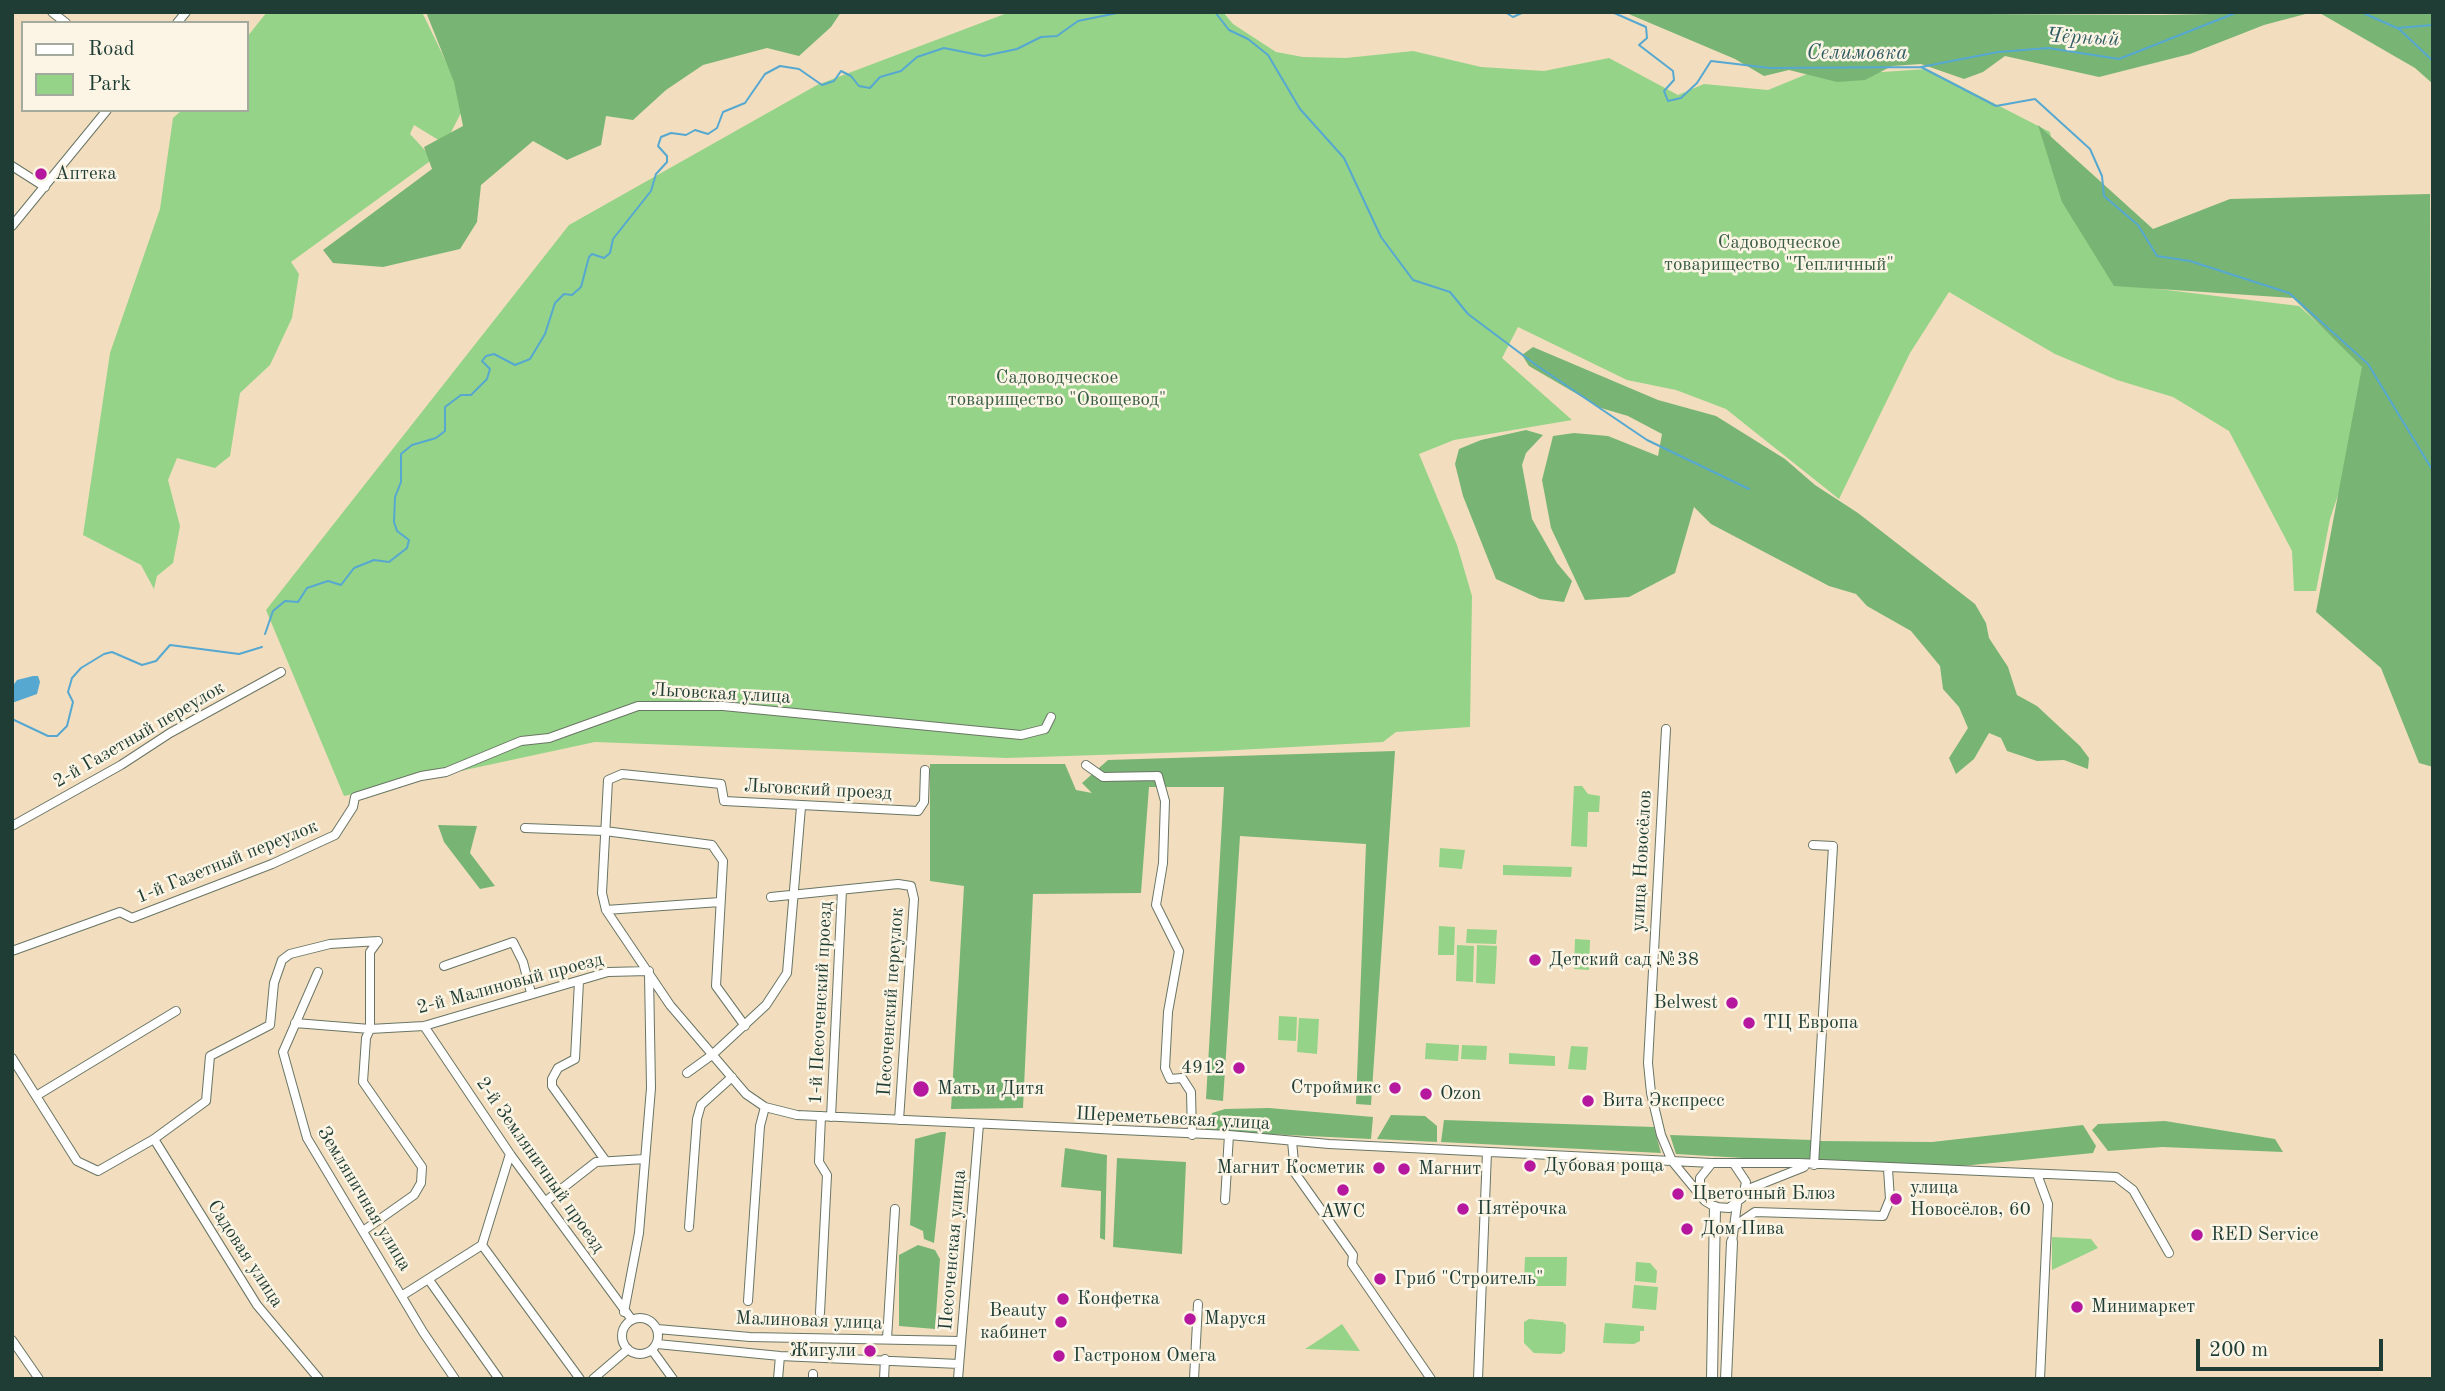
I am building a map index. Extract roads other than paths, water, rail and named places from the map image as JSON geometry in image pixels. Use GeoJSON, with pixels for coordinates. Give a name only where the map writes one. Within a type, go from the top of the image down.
{"type":"FeatureCollection","features":[{"type":"Feature","properties":{"kind":"main road"},"geometry":{"type":"LineString","coordinates":[[1712,1379],[1714,1207]]}},
{"type":"Feature","properties":{"kind":"main road"},"geometry":{"type":"LineString","coordinates":[[1726,1379],[1731,1242]]}},
{"type":"Feature","properties":{"kind":"street"},"geometry":{"type":"LineString","coordinates":[[12,226],[105,112]]}},
{"type":"Feature","properties":{"kind":"street"},"geometry":{"type":"LineString","coordinates":[[12,166],[45,187]]}},
{"type":"Feature","properties":{"kind":"street","name":"2-й Газетный переулок"},"geometry":{"type":"LineString","coordinates":[[12,826],[121,765],[170,733],[281,672]]}},
{"type":"Feature","properties":{"kind":"street","name":"Льговская улица"},"geometry":{"type":"LineString","coordinates":[[335,835],[353,807],[355,797],[421,776],[446,772],[521,740],[549,738],[639,706],[723,706],[1021,735],[1045,730],[1051,717]]}},
{"type":"Feature","properties":{"kind":"street","name":"улица Новосёлов"},"geometry":{"type":"LineString","coordinates":[[1666,729],[1648,1063],[1656,1116],[1672,1161]]}},
{"type":"Feature","properties":{"kind":"street"},"geometry":{"type":"LineString","coordinates":[[1086,765],[1103,777],[1158,776],[1165,801],[1163,863],[1156,905],[1179,951],[1168,1012],[1165,1068],[1170,1079],[1182,1078],[1191,1092],[1192,1135]]}},
{"type":"Feature","properties":{"kind":"street","name":"Льговский проезд"},"geometry":{"type":"LineString","coordinates":[[606,831],[608,780],[622,774],[721,784],[723,801],[918,811],[924,802],[925,770]]}},
{"type":"Feature","properties":{"kind":"street"},"geometry":{"type":"LineString","coordinates":[[687,1073],[712,1055],[766,1006],[787,973],[796,895],[801,807]]}},
{"type":"Feature","properties":{"kind":"street"},"geometry":{"type":"LineString","coordinates":[[525,828],[606,831],[712,845],[723,861],[716,986],[744,1026]]}},
{"type":"Feature","properties":{"kind":"street"},"geometry":{"type":"LineString","coordinates":[[606,831],[602,893],[606,910],[720,902]]}},
{"type":"Feature","properties":{"kind":"street","name":"1-й Газетный переулок"},"geometry":{"type":"LineString","coordinates":[[12,951],[120,912],[132,918],[272,864],[335,835]]}},
{"type":"Feature","properties":{"kind":"street"},"geometry":{"type":"LineString","coordinates":[[1813,845],[1833,846],[1814,1165]]}},
{"type":"Feature","properties":{"kind":"street","name":"Песоченский переулок"},"geometry":{"type":"LineString","coordinates":[[842,890],[898,884],[911,886],[914,899],[899,1120]]}},
{"type":"Feature","properties":{"kind":"street"},"geometry":{"type":"LineString","coordinates":[[771,897],[842,890]]}},
{"type":"Feature","properties":{"kind":"street","name":"1-й Песоченский проезд"},"geometry":{"type":"LineString","coordinates":[[831,1117],[842,890]]}},
{"type":"Feature","properties":{"kind":"street","name":"Шереметьевская улица"},"geometry":{"type":"LineString","coordinates":[[606,910],[670,1005],[746,1094],[765,1107],[788,1114],[1229,1135],[1712,1163]]}},
{"type":"Feature","properties":{"kind":"street"},"geometry":{"type":"LineString","coordinates":[[12,1058],[77,1161],[98,1171],[153,1139],[206,1101],[210,1056],[270,1026],[274,983],[282,960],[290,954],[330,944],[378,942],[370,953],[370,1030],[366,1038],[363,1082],[422,1167],[421,1183],[414,1195],[363,1231]]}},
{"type":"Feature","properties":{"kind":"street"},"geometry":{"type":"LineString","coordinates":[[444,966],[513,942],[523,962],[531,993]]}},
{"type":"Feature","properties":{"kind":"street"},"geometry":{"type":"LineString","coordinates":[[624,1312],[639,1233],[651,1088],[649,971]]}},
{"type":"Feature","properties":{"kind":"street","name":"2-й Малиновый проезд"},"geometry":{"type":"LineString","coordinates":[[295,1023],[370,1030],[424,1026],[608,972],[649,971]]}},
{"type":"Feature","properties":{"kind":"street","name":"Земляничная улица"},"geometry":{"type":"LineString","coordinates":[[318,972],[283,1052],[307,1138],[423,1332],[456,1379]]}},
{"type":"Feature","properties":{"kind":"street"},"geometry":{"type":"LineString","coordinates":[[579,981],[575,1059],[558,1068],[552,1079],[552,1086],[605,1160]]}},
{"type":"Feature","properties":{"kind":"street"},"geometry":{"type":"LineString","coordinates":[[36,1096],[176,1011]]}},
{"type":"Feature","properties":{"kind":"street","name":"2-й Земляничный проезд"},"geometry":{"type":"LineString","coordinates":[[424,1026],[510,1154],[632,1320]]}},
{"type":"Feature","properties":{"kind":"street"},"geometry":{"type":"LineString","coordinates":[[689,1227],[697,1119],[701,1105],[732,1077]]}},
{"type":"Feature","properties":{"kind":"street"},"geometry":{"type":"LineString","coordinates":[[748,1301],[760,1126],[765,1107]]}},
{"type":"Feature","properties":{"kind":"street","name":"1-й Песоченский проезд"},"geometry":{"type":"LineString","coordinates":[[820,1313],[827,1174],[819,1162],[821,1116]]}},
{"type":"Feature","properties":{"kind":"street","name":"Песоченская улица"},"geometry":{"type":"LineString","coordinates":[[958,1379],[979,1124]]}},
{"type":"Feature","properties":{"kind":"street"},"geometry":{"type":"LineString","coordinates":[[1225,1200],[1229,1135]]}},
{"type":"Feature","properties":{"kind":"street","name":"Садовая улица"},"geometry":{"type":"LineString","coordinates":[[153,1139],[257,1305],[318,1379]]}},
{"type":"Feature","properties":{"kind":"street"},"geometry":{"type":"LineString","coordinates":[[1292,1140],[1295,1173],[1353,1255],[1352,1264],[1431,1379]]}},
{"type":"Feature","properties":{"kind":"street"},"geometry":{"type":"LineString","coordinates":[[1478,1379],[1487,1152]]}},
{"type":"Feature","properties":{"kind":"street"},"geometry":{"type":"LineString","coordinates":[[403,1295],[482,1245],[510,1154]]}},
{"type":"Feature","properties":{"kind":"street"},"geometry":{"type":"LineString","coordinates":[[546,1201],[592,1165],[605,1160],[645,1159]]}},
{"type":"Feature","properties":{"kind":"street"},"geometry":{"type":"LineString","coordinates":[[1672,1161],[1705,1201],[1714,1207],[1729,1208],[1738,1203]]}},
{"type":"Feature","properties":{"kind":"street"},"geometry":{"type":"LineString","coordinates":[[1700,1192],[1702,1172],[1712,1163],[2116,1177],[2133,1191],[2169,1253]]}},
{"type":"Feature","properties":{"kind":"street"},"geometry":{"type":"LineString","coordinates":[[1734,1164],[1744,1175],[1746,1190]]}},
{"type":"Feature","properties":{"kind":"street"},"geometry":{"type":"LineString","coordinates":[[1731,1242],[1738,1203],[1746,1190],[1779,1174],[1814,1165]]}},
{"type":"Feature","properties":{"kind":"street"},"geometry":{"type":"LineString","coordinates":[[1738,1203],[1755,1212],[1883,1216],[1890,1199],[1888,1169]]}},
{"type":"Feature","properties":{"kind":"street"},"geometry":{"type":"LineString","coordinates":[[2037,1174],[2048,1204],[2040,1379]]}},
{"type":"Feature","properties":{"kind":"street"},"geometry":{"type":"LineString","coordinates":[[887,1339],[895,1209]]}},
{"type":"Feature","properties":{"kind":"street"},"geometry":{"type":"LineString","coordinates":[[1733,1227],[1755,1212]]}},
{"type":"Feature","properties":{"kind":"street"},"geometry":{"type":"LineString","coordinates":[[482,1245],[580,1379]]}},
{"type":"Feature","properties":{"kind":"street"},"geometry":{"type":"LineString","coordinates":[[429,1280],[499,1379]]}},
{"type":"Feature","properties":{"kind":"street"},"geometry":{"type":"LineString","coordinates":[[1194,1379],[1198,1304]]}},
{"type":"Feature","properties":{"kind":"street","name":"Малиновая улица"},"geometry":{"type":"LineString","coordinates":[[632,1320],[644,1318],[657,1329],[750,1337],[960,1341]]}},
{"type":"Feature","properties":{"kind":"street"},"geometry":{"type":"LineString","coordinates":[[593,1379],[628,1349],[623,1333],[632,1320]]}},
{"type":"Feature","properties":{"kind":"street"},"geometry":{"type":"LineString","coordinates":[[657,1329],[654,1347],[673,1379]]}},
{"type":"Feature","properties":{"kind":"street"},"geometry":{"type":"LineString","coordinates":[[12,1340],[39,1379]]}},
{"type":"Feature","properties":{"kind":"street","name":"Малиновая улица"},"geometry":{"type":"LineString","coordinates":[[628,1349],[642,1354],[654,1347],[959,1364]]}},
{"type":"Feature","properties":{"kind":"street"},"geometry":{"type":"LineString","coordinates":[[778,1379],[780,1356]]}},
{"type":"Feature","properties":{"kind":"street"},"geometry":{"type":"LineString","coordinates":[[884,1379],[885,1359]]}},
{"type":"Feature","properties":{"kind":"water"},"geometry":{"type":"Polygon","coordinates":[[[38,676],[40,682],[37,694],[12,703],[12,687],[17,680],[38,676]]]}},
{"type":"Feature","properties":{"kind":"waterway","name":"Селимовка"},"geometry":{"type":"LineString","coordinates":[[265,634],[273,611],[285,601],[298,602],[307,588],[328,581],[341,585],[354,568],[374,560],[389,562],[407,548],[409,540],[397,531],[394,522],[395,497],[401,482],[401,454],[412,445],[436,438],[445,431],[445,407],[461,395],[471,395],[487,379],[490,369],[482,361],[486,356],[494,354],[515,365],[530,359],[545,334],[555,303],[564,294],[572,295],[581,287],[589,257],[592,254],[604,258],[610,253],[613,239],[651,191],[656,174],[667,162],[667,156],[658,146],[661,137],[671,133],[686,135],[695,130],[708,134],[717,128],[723,112],[745,103],[765,74],[780,66],[799,69],[822,85],[834,81],[841,71],[851,76],[859,86],[870,88],[880,77],[901,71],[917,57],[944,48],[984,56],[1017,49],[1041,37],[1057,36],[1078,21],[1122,12]]}},
{"type":"Feature","properties":{"kind":"waterway"},"geometry":{"type":"LineString","coordinates":[[1215,12],[1229,30],[1248,39],[1268,55],[1300,109],[1344,158],[1381,237],[1413,280],[1450,292],[1468,314],[1536,365],[1647,440],[1749,489]]}},
{"type":"Feature","properties":{"kind":"waterway","name":"Селимовка"},"geometry":{"type":"LineString","coordinates":[[1505,12],[1513,17],[1524,12]]}},
{"type":"Feature","properties":{"kind":"waterway","name":"Селимовка"},"geometry":{"type":"LineString","coordinates":[[1612,12],[1646,27],[1647,38],[1639,45],[1673,71],[1674,80],[1664,91],[1668,101],[1681,98],[1697,83],[1711,61],[1770,68],[1921,67],[1996,106],[2035,99],[2090,149],[2102,176],[2104,196],[2138,225],[2157,256],[2190,261],[2289,293],[2368,364],[2433,471]]}},
{"type":"Feature","properties":{"kind":"waterway","name":"Чёрный"},"geometry":{"type":"LineString","coordinates":[[1921,67],[1998,52],[2048,48],[2119,59],[2238,12]]}},
{"type":"Feature","properties":{"kind":"waterway","name":"Чёрный"},"geometry":{"type":"LineString","coordinates":[[2361,12],[2397,28],[2433,25]]}},
{"type":"Feature","properties":{"kind":"waterway"},"geometry":{"type":"LineString","coordinates":[[2398,28],[2433,61]]}},
{"type":"Feature","properties":{"kind":"waterway"},"geometry":{"type":"LineString","coordinates":[[12,719],[48,736],[57,736],[67,726],[73,702],[68,692],[72,678],[81,668],[104,654],[112,652],[142,665],[156,661],[170,645],[239,654],[262,647]]}},
{"type":"Feature","properties":{"kind":"place","name":"Аптека"},"geometry":{"type":"Point","coordinates":[41,174]}},
{"type":"Feature","properties":{"kind":"place","name":"Детский сад №38"},"geometry":{"type":"Point","coordinates":[1535,960]}},
{"type":"Feature","properties":{"kind":"place","name":"Belwest"},"geometry":{"type":"Point","coordinates":[1732,1003]}},
{"type":"Feature","properties":{"kind":"place","name":"ТЦ Европа"},"geometry":{"type":"Point","coordinates":[1749,1023]}},
{"type":"Feature","properties":{"kind":"place","name":"4912"},"geometry":{"type":"Point","coordinates":[1239,1068]}},
{"type":"Feature","properties":{"kind":"place","name":"Строймикс"},"geometry":{"type":"Point","coordinates":[1395,1088]}},
{"type":"Feature","properties":{"kind":"place","name":"Мать и Дитя"},"geometry":{"type":"Point","coordinates":[921,1089]}},
{"type":"Feature","properties":{"kind":"place","name":"Ozon"},"geometry":{"type":"Point","coordinates":[1426,1094]}},
{"type":"Feature","properties":{"kind":"place","name":"Вита Экспресс"},"geometry":{"type":"Point","coordinates":[1588,1101]}},
{"type":"Feature","properties":{"kind":"place","name":"Дубовая роща"},"geometry":{"type":"Point","coordinates":[1530,1166]}},
{"type":"Feature","properties":{"kind":"place","name":"Магнит Косметик"},"geometry":{"type":"Point","coordinates":[1379,1168]}},
{"type":"Feature","properties":{"kind":"place","name":"Магнит"},"geometry":{"type":"Point","coordinates":[1404,1169]}},
{"type":"Feature","properties":{"kind":"place","name":"AWC"},"geometry":{"type":"Point","coordinates":[1343,1190]}},
{"type":"Feature","properties":{"kind":"place","name":"Цветочный Блюз"},"geometry":{"type":"Point","coordinates":[1678,1194]}},
{"type":"Feature","properties":{"kind":"place","name":"улица Новосёлов, 60"},"geometry":{"type":"Point","coordinates":[1896,1199]}},
{"type":"Feature","properties":{"kind":"place","name":"Пятёрочка"},"geometry":{"type":"Point","coordinates":[1463,1209]}},
{"type":"Feature","properties":{"kind":"place","name":"Дом Пива"},"geometry":{"type":"Point","coordinates":[1687,1229]}},
{"type":"Feature","properties":{"kind":"place","name":"RED Service"},"geometry":{"type":"Point","coordinates":[2197,1235]}},
{"type":"Feature","properties":{"kind":"place","name":"Гриб \"Строитель\""},"geometry":{"type":"Point","coordinates":[1380,1279]}},
{"type":"Feature","properties":{"kind":"place","name":"Конфетка"},"geometry":{"type":"Point","coordinates":[1063,1299]}},
{"type":"Feature","properties":{"kind":"place","name":"Минимаркет"},"geometry":{"type":"Point","coordinates":[2077,1307]}},
{"type":"Feature","properties":{"kind":"place","name":"Маруся"},"geometry":{"type":"Point","coordinates":[1190,1319]}},
{"type":"Feature","properties":{"kind":"place","name":"Beauty кабинет"},"geometry":{"type":"Point","coordinates":[1061,1322]}},
{"type":"Feature","properties":{"kind":"place","name":"Жигули"},"geometry":{"type":"Point","coordinates":[870,1351]}},
{"type":"Feature","properties":{"kind":"place","name":"Гастроном Омега"},"geometry":{"type":"Point","coordinates":[1059,1356]}},
{"type":"Feature","properties":{"kind":"park label","name":"Садоводческое товарищество \"Тепличный\""},"geometry":{"type":"Point","coordinates":[1779,254]}},
{"type":"Feature","properties":{"kind":"park label","name":"Садоводческое товарищество \"Овощевод\""},"geometry":{"type":"Point","coordinates":[1057,389]}}]}
